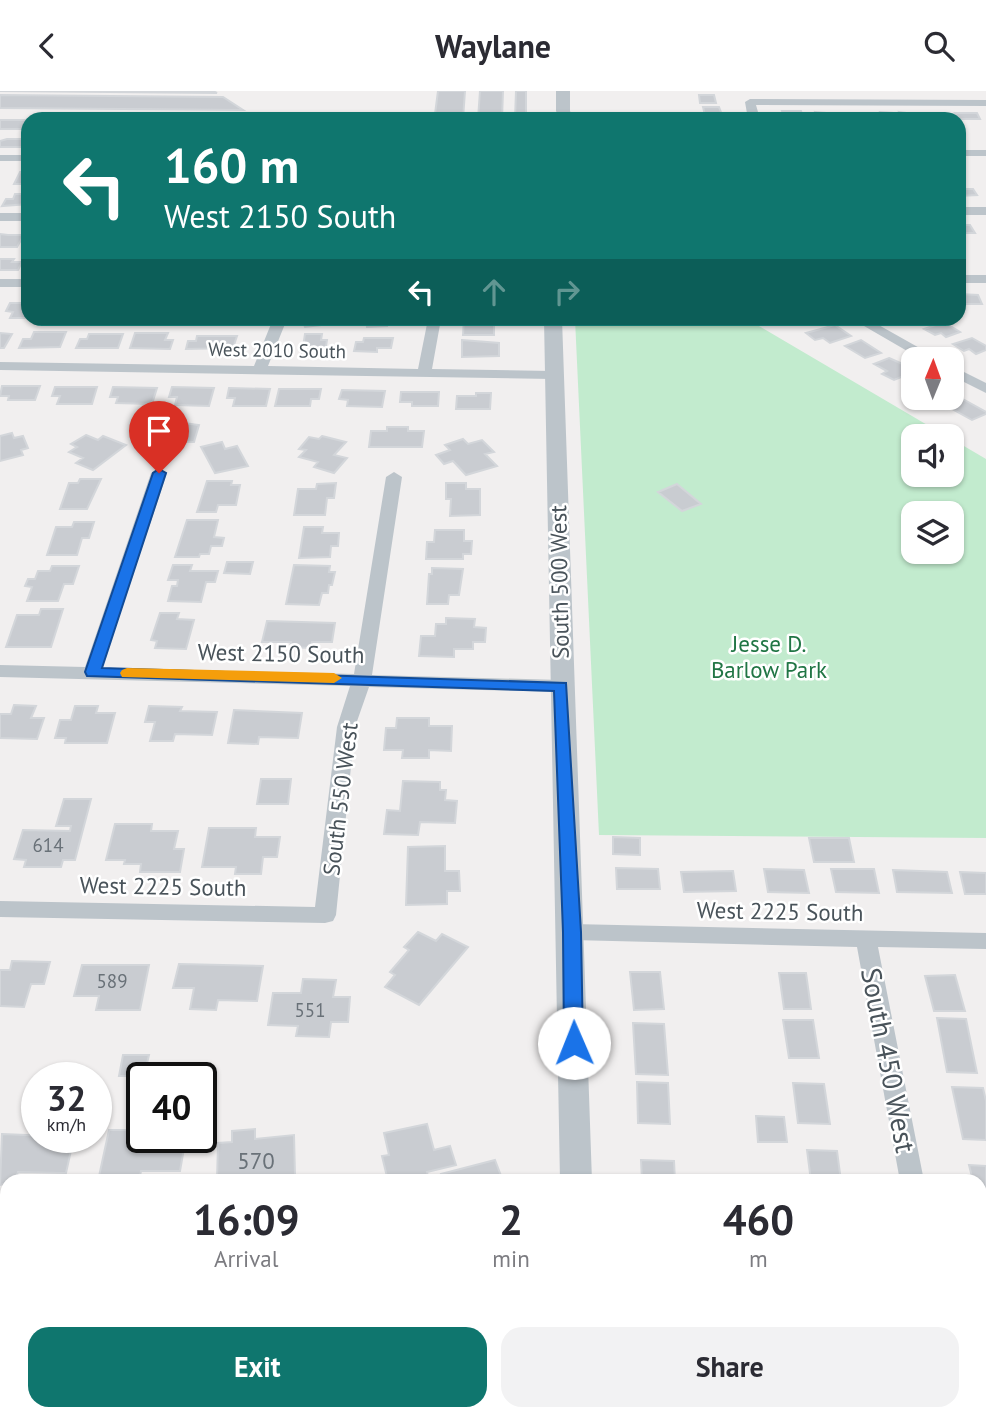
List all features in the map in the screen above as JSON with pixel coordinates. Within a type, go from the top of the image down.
[{"type":"street","points":[[563,91],[564,112]]},
{"type":"street","points":[[752,112],[750,102],[986,103]]},
{"type":"street","points":[[966,153],[986,153]]},
{"type":"street","points":[[0,158],[21,158]]},
{"type":"street","points":[[966,211],[986,211]]},
{"type":"street","points":[[0,217],[21,217]]},
{"type":"street","points":[[966,279],[986,279]]},
{"type":"street","points":[[0,283],[21,283]]},
{"type":"street","points":[[260,369],[277,326]]},
{"type":"street","points":[[424,372],[434,326]]},
{"type":"street","name":"South 500 West","points":[[553,326],[561,686],[572,932],[576,1174]]},
{"type":"street","points":[[872,326],[910,347]]},
{"type":"street","name":"West 2010 South","points":[[0,366],[552,375]]},
{"type":"street","points":[[964,377],[985,388]]},
{"type":"street","points":[[93,672],[159,473]]},
{"type":"street","name":"South 550 West","points":[[325,915],[346,727],[364,679],[394,477]]},
{"type":"street","name":"West 2150 South","points":[[0,671],[561,686]]},
{"type":"street","name":"West 2225 South","points":[[0,909],[325,915]]},
{"type":"street","name":"West 2225 South","points":[[572,932],[986,941]]},
{"type":"street","name":"South 450 West","points":[[866,939],[911,1174]]},
{"type":"green space","name":"Jesse D. Barlow Park","points":[[575,326],[759,326],[926,424],[901,424],[901,487],[964,487],[964,446],[986,459],[986,838],[599,835]]},
{"type":"building","points":[[0,91],[213,91],[217,93]]},
{"type":"building","points":[[438,91],[465,91],[464,112],[435,112]]},
{"type":"building","points":[[480,91],[503,91],[502,112],[478,112]]},
{"type":"building","points":[[516,91],[526,91],[526,112],[515,112]]},
{"type":"building","points":[[0,95],[223,97],[243,110],[0,108]]},
{"type":"building","points":[[699,95],[714,95],[716,103],[700,103]]},
{"type":"building","points":[[703,107],[719,107],[721,112],[704,112]]},
{"type":"building","points":[[966,113],[977,113],[980,119],[966,119]]},
{"type":"building","points":[[0,120],[21,120],[21,129],[0,129]]},
{"type":"building","points":[[21,139],[21,147],[0,147],[0,141]]},
{"type":"building","points":[[20,172],[21,172],[21,184],[14,184]]},
{"type":"building","points":[[966,189],[973,189],[977,195],[966,196]]},
{"type":"building","points":[[15,194],[21,194],[21,205],[2,206],[6,199],[13,199]]},
{"type":"building","points":[[966,225],[970,225],[975,233],[966,233]]},
{"type":"building","points":[[0,234],[21,235],[17,247],[0,247]]},
{"type":"building","points":[[0,259],[21,262],[18,270],[0,270]]},
{"type":"building","points":[[966,294],[978,295],[982,304],[966,304]]},
{"type":"building","points":[[10,303],[21,303],[21,318],[10,318],[13,312],[6,311]]},
{"type":"building","points":[[464,326],[494,326],[494,335],[463,335]]},
{"type":"building","points":[[836,326],[851,336],[830,343],[823,338],[815,340],[806,333]]},
{"type":"building","points":[[950,326],[960,332],[946,337],[924,329]]},
{"type":"building","points":[[34,332],[66,332],[60,347],[19,348],[23,339],[31,339]]},
{"type":"building","points":[[0,333],[12,334],[4,348],[0,348]]},
{"type":"building","points":[[135,333],[168,333],[165,340],[173,340],[170,349],[130,348]]},
{"type":"building","points":[[89,334],[123,334],[118,348],[76,348],[80,339],[87,339]]},
{"type":"building","points":[[305,334],[322,334],[321,340],[327,340],[325,353],[302,353]]},
{"type":"building","points":[[197,336],[237,336],[233,348],[186,349],[188,341],[196,341]]},
{"type":"building","points":[[364,338],[393,338],[391,348],[377,348],[377,352],[354,351],[356,342],[363,342]]},
{"type":"building","points":[[972,338],[986,346],[986,350],[976,354],[953,344]]},
{"type":"building","points":[[462,340],[499,343],[499,356],[462,357]]},
{"type":"building","points":[[861,340],[881,353],[865,358],[845,346]]},
{"type":"building","points":[[889,358],[901,363],[901,377],[894,380],[882,374],[887,371],[874,364]]},
{"type":"building","points":[[2,386],[40,386],[35,400],[8,400],[9,396],[0,396]]},
{"type":"building","points":[[55,387],[97,387],[92,404],[57,404],[60,396],[52,396]]},
{"type":"building","points":[[113,387],[157,388],[152,404],[116,403],[118,397],[110,397]]},
{"type":"building","points":[[172,387],[214,388],[209,406],[175,405],[177,397],[169,397]]},
{"type":"building","points":[[229,388],[270,389],[266,406],[233,406],[235,398],[227,398]]},
{"type":"building","points":[[279,389],[321,389],[319,399],[311,399],[310,406],[275,406]]},
{"type":"building","points":[[342,390],[385,391],[382,407],[347,406],[348,400],[339,399]]},
{"type":"building","points":[[401,392],[439,392],[438,406],[412,406],[412,402],[400,402]]},
{"type":"building","points":[[476,393],[491,393],[490,409],[456,409],[457,396],[476,396]]},
{"type":"building","points":[[964,400],[986,412],[972,420],[954,410],[964,410]]},
{"type":"building","points":[[162,420],[199,425],[194,442],[164,441],[163,445],[147,445],[150,438],[140,437],[144,424],[161,425]]},
{"type":"building","points":[[387,427],[408,427],[408,431],[424,431],[422,447],[369,447],[371,431],[387,431]]},
{"type":"building","points":[[12,433],[14,438],[23,436],[28,448],[21,450],[23,455],[0,461],[0,436]]},
{"type":"building","points":[[86,435],[98,440],[103,436],[126,445],[93,470],[76,463],[83,458],[69,452],[77,447],[71,444]]},
{"type":"building","points":[[322,436],[346,442],[334,455],[347,458],[334,473],[314,467],[318,462],[299,457],[306,450],[299,449],[309,437],[319,439]]},
{"type":"building","points":[[463,439],[468,444],[482,440],[494,452],[485,454],[497,466],[466,475],[453,461],[444,464],[436,455],[450,450],[445,445]]},
{"type":"building","points":[[222,442],[225,449],[237,446],[248,466],[215,473],[201,447]]},
{"type":"building","points":[[80,479],[101,479],[87,509],[60,509],[69,483],[78,483]]},
{"type":"building","points":[[207,481],[232,481],[231,485],[240,485],[236,505],[218,505],[216,512],[197,512]]},
{"type":"building","points":[[336,483],[334,498],[327,498],[325,515],[294,515],[298,489],[316,489],[317,484]]},
{"type":"building","points":[[446,483],[466,483],[466,489],[480,489],[480,515],[450,516],[451,499],[446,499]]},
{"type":"building","points":[[677,484],[701,504],[682,511],[658,492]]},
{"type":"building","points":[[187,520],[218,520],[214,537],[224,538],[222,546],[211,546],[209,554],[200,554],[199,557],[175,557]]},
{"type":"building","points":[[74,522],[94,522],[89,538],[82,538],[77,555],[47,555],[56,527],[72,527]]},
{"type":"building","points":[[304,527],[323,527],[322,533],[339,533],[338,546],[331,546],[330,557],[299,558]]},
{"type":"building","points":[[435,530],[464,530],[464,541],[472,541],[471,554],[463,554],[463,559],[426,559],[427,542],[434,542]]},
{"type":"building","points":[[227,562],[253,562],[250,574],[224,573]]},
{"type":"building","points":[[173,565],[192,565],[190,571],[218,571],[215,582],[206,582],[201,602],[168,601],[172,586],[177,586],[178,580],[168,580]]},
{"type":"building","points":[[294,565],[330,566],[329,572],[335,572],[332,585],[329,585],[328,593],[322,593],[319,605],[286,604]]},
{"type":"building","points":[[52,566],[79,566],[73,584],[64,584],[58,601],[27,601],[32,587],[25,586],[28,579],[35,579],[38,571],[50,571]]},
{"type":"building","points":[[432,568],[463,569],[459,595],[449,595],[448,604],[427,604],[429,574],[432,574]]},
{"type":"building","points":[[41,609],[63,609],[51,647],[6,647],[17,615],[39,615]]},
{"type":"building","points":[[160,613],[179,613],[177,619],[194,620],[186,649],[155,648],[157,641],[151,640]]},
{"type":"building","points":[[446,618],[475,619],[474,627],[486,628],[485,642],[473,642],[473,649],[454,649],[454,657],[419,656],[421,636],[435,636],[436,624],[446,624]]},
{"type":"building","points":[[267,621],[335,623],[332,642],[312,642],[311,648],[290,647],[291,642],[262,642]]},
{"type":"building","points":[[14,705],[36,706],[31,718],[44,718],[37,739],[0,738],[0,714],[11,714]]},
{"type":"building","points":[[75,706],[98,706],[96,713],[115,713],[107,743],[65,743],[66,738],[55,738],[60,720],[71,720]]},
{"type":"building","points":[[149,706],[182,707],[180,711],[217,712],[212,735],[175,734],[173,741],[150,741],[155,722],[145,722]]},
{"type":"building","points":[[234,710],[302,713],[298,738],[259,737],[258,744],[228,743]]},
{"type":"building","points":[[397,718],[429,718],[429,726],[452,726],[451,751],[429,750],[429,758],[402,758],[403,750],[384,750],[386,728],[396,728]]},
{"type":"building","points":[[261,779],[291,779],[288,804],[257,804]]},
{"type":"building","points":[[403,781],[440,782],[440,790],[446,790],[445,800],[457,801],[455,823],[420,822],[418,835],[384,834],[387,810],[400,811]]},
{"type":"building","points":[[64,799],[91,799],[75,860],[63,860],[61,867],[24,867],[26,860],[14,859],[23,830],[70,831],[71,826],[56,826]]},
{"type":"building","points":[[115,824],[152,824],[151,831],[178,831],[174,849],[184,849],[180,872],[140,872],[141,864],[124,864],[125,860],[106,860]]},
{"type":"building","points":[[209,828],[256,828],[255,837],[280,837],[277,857],[263,857],[261,874],[235,874],[236,867],[202,867]]},
{"type":"building","points":[[613,837],[640,838],[640,855],[613,854]]},
{"type":"building","points":[[809,838],[849,838],[854,862],[814,862]]},
{"type":"building","points":[[445,846],[445,871],[459,871],[460,891],[447,891],[447,904],[406,905],[408,847]]},
{"type":"building","points":[[616,868],[658,869],[660,889],[617,889]]},
{"type":"building","points":[[764,869],[804,870],[809,893],[768,892]]},
{"type":"building","points":[[831,869],[874,869],[879,893],[836,892]]},
{"type":"building","points":[[893,870],[947,872],[952,893],[897,892]]},
{"type":"building","points":[[733,871],[736,891],[684,892],[681,872]]},
{"type":"building","points":[[960,872],[986,873],[986,894],[965,894]]},
{"type":"building","points":[[418,932],[436,941],[442,934],[468,947],[419,1005],[385,987],[395,975],[390,972],[409,950],[404,947]]},
{"type":"building","points":[[12,961],[50,962],[44,984],[31,984],[24,1007],[0,1006],[0,970],[10,970]]},
{"type":"building","points":[[179,964],[263,966],[257,1001],[218,1000],[216,1010],[190,1009],[194,988],[173,988]]},
{"type":"building","points":[[82,965],[149,965],[140,1010],[96,1010],[99,996],[74,996]]},
{"type":"building","points":[[630,972],[660,972],[664,1009],[634,1010]]},
{"type":"building","points":[[779,973],[806,973],[811,1009],[784,1009]]},
{"type":"building","points":[[955,975],[965,1011],[934,1011],[925,976]]},
{"type":"building","points":[[303,979],[336,980],[333,997],[350,997],[348,1022],[331,1022],[329,1037],[296,1036],[298,1026],[268,1025],[273,993],[301,993]]},
{"type":"building","points":[[937,1018],[966,1019],[977,1073],[947,1072]]},
{"type":"building","points":[[783,1020],[813,1020],[819,1058],[789,1058]]},
{"type":"building","points":[[633,1023],[664,1024],[668,1075],[636,1074]]},
{"type":"building","points":[[123,1055],[149,1055],[147,1062],[126,1062],[126,1076],[119,1076]]},
{"type":"building","points":[[637,1082],[668,1083],[670,1124],[638,1123]]},
{"type":"building","points":[[793,1083],[824,1084],[830,1124],[798,1123]]},
{"type":"building","points":[[952,1087],[983,1088],[986,1101],[986,1140],[963,1139]]},
{"type":"building","points":[[756,1116],[784,1117],[787,1142],[758,1142]]},
{"type":"building","points":[[427,1124],[434,1150],[450,1146],[456,1165],[427,1174],[386,1174],[382,1156],[389,1155],[384,1133]]},
{"type":"building","points":[[255,1129],[255,1139],[294,1135],[295,1174],[217,1174],[218,1143],[232,1142],[232,1131]]},
{"type":"building","points":[[112,1130],[126,1130],[126,1153],[183,1153],[180,1171],[141,1171],[140,1174],[100,1174],[104,1153],[112,1153]]},
{"type":"building","points":[[2,1134],[21,1135],[21,1153],[70,1153],[66,1173],[0,1174]]},
{"type":"building","points":[[807,1150],[837,1151],[840,1174],[810,1174]]},
{"type":"building","points":[[495,1160],[500,1174],[441,1174]]},
{"type":"building","points":[[641,1160],[674,1161],[675,1174],[642,1174]]},
{"type":"building","points":[[969,1165],[986,1166],[986,1174],[971,1174]]},
{"type":"slow traffic","points":[[127,673],[334,678]]},
{"type":"route","points":[[159,473],[93,672],[561,686],[574,1043]]}]
